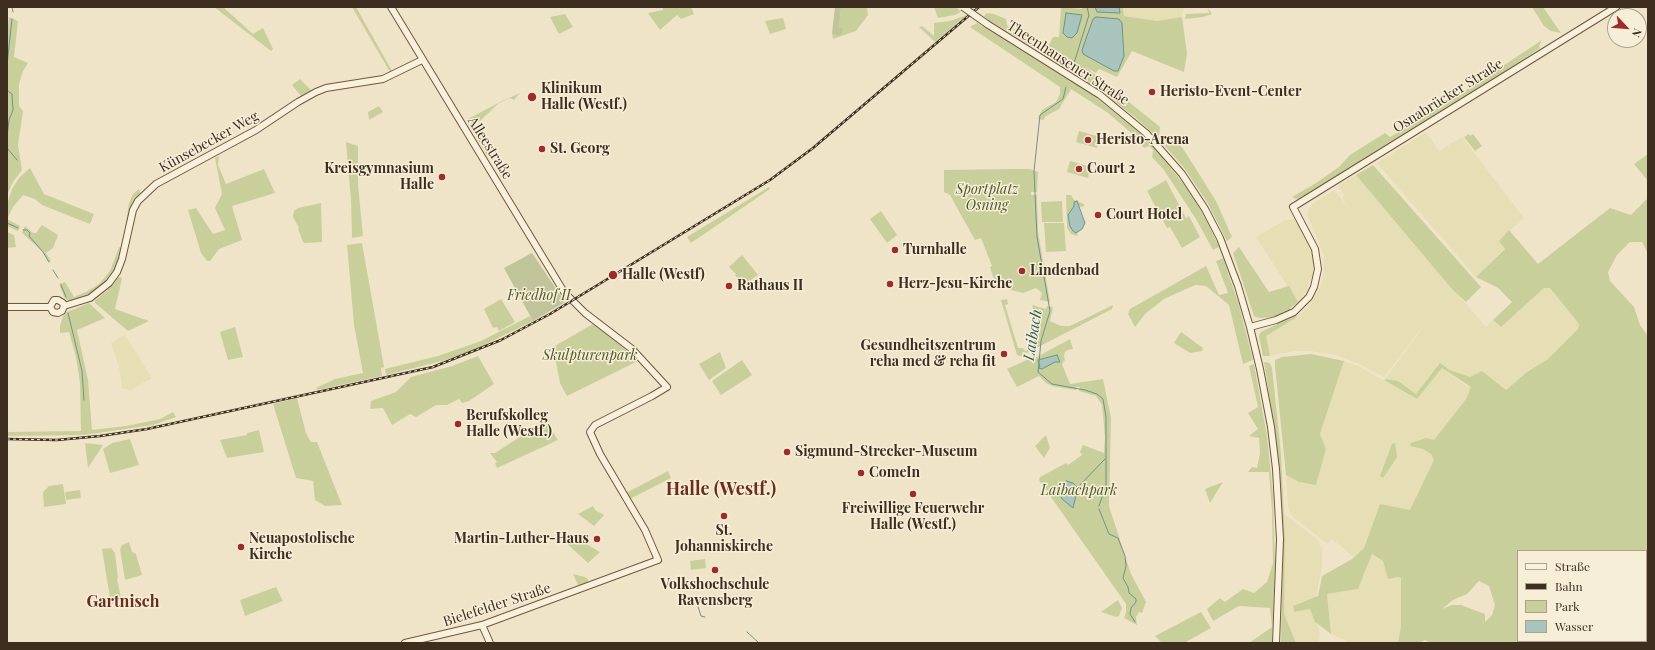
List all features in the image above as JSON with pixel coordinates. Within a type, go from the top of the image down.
[{"type":"street","name":"Alleestraße","points":[[391,7],[557,282],[572,301],[632,349],[666,386],[652,396],[590,429],[591,437],[645,530],[658,560]]},
{"type":"street","name":"Theenhausener Straße","points":[[963,7],[1100,96],[1146,133],[1182,174],[1205,209],[1220,238],[1229,260],[1257,353],[1271,428],[1280,540],[1276,643]]},
{"type":"street","name":"Osnabrücker Straße","points":[[1250,327],[1276,320],[1294,312],[1306,301],[1314,287],[1318,269],[1315,248],[1293,207],[1616,7]]},
{"type":"street","name":"Künsebecker Weg","points":[[64,306],[90,298],[109,284],[117,272],[122,259],[133,210],[138,201],[156,184],[256,130],[316,92],[326,88],[383,79],[422,60]]},
{"type":"street","points":[[54,300],[61,301],[64,306],[62,311],[58,314],[53,312],[50,307],[54,300]]},
{"type":"street","points":[[7,307],[50,307]]},
{"type":"street","name":"Bielefelder Straße","points":[[405,643],[482,625],[658,560]]},
{"type":"street","points":[[482,625],[490,643]]},
{"type":"shaded area","points":[[1123,7],[1184,7],[1182,17],[1157,21],[1124,16]]},
{"type":"shaded area","points":[[1426,132],[1439,151],[1462,137],[1524,218],[1499,240],[1505,248],[1476,277],[1377,163]]},
{"type":"shaded area","points":[[1356,175],[1486,327],[1493,320],[1501,327],[1544,288],[1550,288],[1579,324],[1578,329],[1548,359],[1527,372],[1506,390],[1482,371],[1470,377],[1450,370],[1440,363],[1416,394],[1398,381],[1385,379],[1432,315],[1384,377],[1359,364],[1336,355],[1310,351],[1295,351],[1270,356],[1265,336],[1297,317],[1309,306],[1322,283],[1324,256],[1308,216],[1308,210],[1313,204],[1334,190],[1350,210],[1342,198],[1345,196],[1338,186]]},
{"type":"shaded area","points":[[1294,219],[1304,232],[1313,253],[1313,273],[1307,290],[1298,302],[1256,237],[1285,220]]},
{"type":"shaded area","points":[[125,335],[152,378],[131,390],[122,388],[119,366],[111,343]]},
{"type":"shaded area","points":[[1344,361],[1358,366],[1417,399],[1442,368],[1465,385],[1471,387],[1466,399],[1434,440],[1410,446],[1423,449],[1431,454],[1434,460],[1410,511],[1380,504],[1364,548],[1354,557],[1332,539],[1327,544],[1291,515],[1288,506],[1286,475],[1299,482],[1316,485],[1326,449],[1320,435]]},
{"type":"shaded area","points":[[1284,514],[1317,539],[1322,549],[1322,567],[1316,598],[1293,607],[1294,612],[1310,609],[1320,631],[1319,643],[1296,643],[1284,614]]},
{"type":"shaded area","points":[[1372,554],[1383,561],[1388,578],[1401,578],[1401,626],[1398,643],[1351,643],[1331,634],[1327,594],[1358,589]]},
{"type":"green space","points":[[214,7],[223,7],[253,34],[263,28],[273,49],[271,51]]},
{"type":"green space","points":[[352,7],[356,7],[392,71],[390,72]]},
{"type":"green space","points":[[663,7],[691,7],[694,14],[681,19],[677,15],[660,30],[648,13],[663,10]]},
{"type":"green space","points":[[835,7],[841,7],[839,28],[842,28],[842,34],[836,36],[832,33]]},
{"type":"green space","points":[[841,7],[867,7],[868,15],[856,31],[833,39],[832,33],[836,36],[839,28]]},
{"type":"green space","points":[[934,7],[956,7],[961,12],[955,15],[938,18]]},
{"type":"green space","points":[[1061,7],[1082,9],[1082,7],[1095,7],[1095,9],[1120,13],[1119,7],[1123,7],[1124,16],[1157,21],[1182,17],[1187,53],[1184,72],[1132,51],[1117,77],[1099,69],[1096,73],[1085,67],[1100,78],[1108,87],[1118,93],[1160,127],[1159,134],[1162,138],[1171,135],[1184,150],[1216,201],[1232,237],[1227,241],[1207,202],[1185,169],[1157,137],[1135,117],[1079,75],[984,17],[986,13],[994,14],[1006,19],[1009,27],[1030,34],[1049,45],[1053,37],[1059,37]]},
{"type":"green space","points":[[1532,7],[1543,7],[1561,33],[1551,31],[1544,26]]},
{"type":"green space","points":[[1208,8],[1212,14],[1203,17],[1185,19],[1186,14],[1209,13]]},
{"type":"green space","points":[[565,14],[573,27],[559,34],[550,17]]},
{"type":"green space","points":[[967,15],[935,42],[919,27],[922,26],[934,36],[934,23],[950,21]]},
{"type":"green space","points":[[9,17],[18,21],[14,57],[28,63],[23,71],[19,84],[19,106],[23,111],[18,145],[22,170],[13,182],[7,195],[7,35]]},
{"type":"green space","points":[[783,18],[786,29],[770,34],[765,21]]},
{"type":"green space","points":[[977,23],[1094,96],[1133,127],[1155,148],[1188,190],[1206,219],[1219,247],[1213,250],[1196,219],[1164,170],[1152,157],[1153,150],[1149,146],[1144,148],[1129,131],[1108,113],[1071,89],[1059,109],[1046,116],[1043,120],[1038,119],[1042,110],[1056,102],[1060,94],[1060,87],[970,27]]},
{"type":"green space","points":[[1542,40],[1539,46],[1540,48],[1469,96],[1302,198],[1296,199],[1292,197],[1316,183],[1339,167],[1350,155],[1385,133],[1390,137],[1459,95]]},
{"type":"green space","points":[[300,79],[311,90],[301,96],[292,85]]},
{"type":"green space","points":[[520,93],[514,100],[510,98],[499,103],[481,120],[470,127],[466,120],[502,101]]},
{"type":"green space","points":[[379,106],[383,112],[369,120],[368,112]]},
{"type":"green space","points":[[476,129],[492,156],[488,157],[476,136],[477,135],[473,131]]},
{"type":"green space","points":[[1079,131],[1100,137],[1097,148],[1076,142]]},
{"type":"green space","points":[[1469,134],[1470,136],[1473,134],[1482,146],[1475,151],[1464,137]]},
{"type":"green space","points":[[346,142],[358,146],[358,185],[363,236],[352,238],[351,200]]},
{"type":"green space","points":[[1648,154],[1648,181],[1634,164]]},
{"type":"green space","points":[[219,156],[218,165],[226,184],[264,169],[275,193],[232,206],[242,240],[219,249],[210,261],[207,261],[201,253],[188,210],[196,208],[213,234],[225,230],[215,208],[222,194],[215,158]]},
{"type":"green space","name":"Court 2","points":[[1070,161],[1091,167],[1088,178],[1067,172]]},
{"type":"green space","points":[[1373,165],[1481,287],[1466,302],[1452,289],[1356,175]]},
{"type":"green space","points":[[30,168],[44,194],[94,214],[90,224],[42,205],[35,199],[23,195],[13,207],[7,219],[7,204],[12,189],[19,178]]},
{"type":"green space","name":"Sportplatz Osning","points":[[1030,169],[1038,172],[1037,192],[1031,192],[1031,195],[1037,195],[1038,232],[1050,302],[1040,300],[1042,293],[1036,288],[1023,293],[996,286],[990,267],[992,266],[981,238],[975,240],[950,195],[944,192],[944,170]]},
{"type":"green space","points":[[1166,180],[1186,218],[1189,216],[1200,237],[1182,248],[1170,227],[1167,228],[1147,191]]},
{"type":"green space","points":[[769,187],[770,189],[691,243],[687,237]]},
{"type":"green space","points":[[139,189],[141,194],[126,222],[129,203],[133,194]]},
{"type":"green space","points":[[1066,195],[1071,195],[1074,200],[1084,204],[1084,206],[1080,207],[1074,202],[1074,206],[1068,215],[1070,226],[1073,231],[1078,234],[1077,236],[1071,234],[1067,228]]},
{"type":"green space","points":[[1648,198],[1648,254],[1642,242],[1630,242],[1617,255],[1608,272],[1610,281],[1634,307],[1640,325],[1648,336],[1648,643],[1431,643],[1425,640],[1419,643],[1398,643],[1401,626],[1401,578],[1398,577],[1388,579],[1383,561],[1372,554],[1358,589],[1327,594],[1331,634],[1315,622],[1310,609],[1294,612],[1293,606],[1318,596],[1322,576],[1352,559],[1364,548],[1380,504],[1410,510],[1434,460],[1431,454],[1423,449],[1410,446],[1411,443],[1426,438],[1434,440],[1466,399],[1471,387],[1442,368],[1417,399],[1384,380],[1398,381],[1416,394],[1440,363],[1450,370],[1470,377],[1482,371],[1506,390],[1527,372],[1548,359],[1578,329],[1579,324],[1550,288],[1544,288],[1501,327],[1493,320],[1512,302],[1498,288],[1476,277],[1505,249],[1499,241],[1509,230],[1538,264],[1610,208],[1631,215]],"holes":[[[1479,581],[1489,586],[1495,605],[1492,615],[1485,622],[1485,614],[1461,605],[1452,605],[1442,609],[1453,600],[1467,594]]]},
{"type":"green space","points":[[1062,201],[1063,222],[1042,222],[1041,202]]},
{"type":"green space","points":[[321,203],[322,242],[305,243],[303,242],[298,229],[299,228],[293,217],[294,211],[298,208]]},
{"type":"green space","points":[[881,211],[897,235],[887,243],[870,219]]},
{"type":"green space","points":[[7,219],[20,226],[18,231],[7,226]]},
{"type":"green space","points":[[1044,223],[1064,223],[1066,251],[1046,252]]},
{"type":"green space","points":[[42,225],[58,235],[53,248],[46,253],[51,261],[48,262],[43,252],[22,233],[25,226],[33,233],[36,233]]},
{"type":"green space","points":[[7,232],[14,235],[16,247],[7,248]]},
{"type":"green space","points":[[362,243],[384,367],[381,368],[382,376],[317,390],[316,388],[335,379],[363,373],[354,325],[347,245]]},
{"type":"green space","points":[[119,247],[122,248],[116,268],[103,286],[84,298],[70,301],[65,299],[59,284],[65,282],[74,297],[99,284],[110,271]]},
{"type":"green space","points":[[1239,247],[1269,292],[1289,286],[1298,302],[1290,308],[1291,310],[1275,317],[1259,318],[1254,316],[1233,253]]},
{"type":"green space","name":"Friedhof II","points":[[532,253],[565,302],[533,321],[504,268]]},
{"type":"green space","points":[[742,255],[758,275],[742,286],[735,275],[736,274],[729,267]]},
{"type":"green space","points":[[1223,258],[1239,305],[1253,360],[1243,364],[1229,305],[1206,286],[1195,285],[1164,299],[1145,314],[1135,327],[1128,314],[1130,309],[1206,266],[1219,295],[1228,293],[1216,261]]},
{"type":"green space","points":[[118,277],[122,278],[115,309],[149,321],[128,331],[95,303],[95,300],[107,291]]},
{"type":"green space","points":[[501,299],[515,322],[499,331],[497,327],[493,328],[484,309]]},
{"type":"green space","points":[[1007,299],[1008,304],[1005,305],[1018,348],[1023,348],[1025,351],[1037,345],[1036,342],[1039,339],[1038,335],[1040,331],[1032,305],[1046,309],[1047,306],[1053,307],[1050,321],[1061,326],[1070,326],[1113,305],[1112,309],[1021,356],[1017,355],[1001,300]]},
{"type":"green space","points":[[89,303],[105,318],[77,330],[88,380],[92,430],[126,426],[160,419],[173,412],[176,417],[153,425],[84,435],[7,436],[7,432],[81,431],[80,383],[76,357],[69,332],[60,333],[60,326],[63,316],[67,312]]},
{"type":"green space","points":[[1296,315],[1297,317],[1266,336],[1270,356],[1263,356],[1259,336],[1261,332]]},
{"type":"green space","points":[[530,316],[533,321],[472,351],[442,361],[386,375],[385,369],[438,356],[481,341]]},
{"type":"green space","name":"Skulpturenpark","points":[[593,324],[615,340],[638,361],[567,396],[560,383],[553,347]]},
{"type":"green space","points":[[235,327],[243,357],[228,360],[220,332]]},
{"type":"green space","points":[[1181,332],[1203,348],[1202,351],[1190,353],[1174,343]]},
{"type":"green space","name":"Laibachpark","points":[[1070,339],[1073,349],[1065,352],[1065,360],[1062,364],[1070,384],[1103,379],[1111,418],[1109,506],[1131,574],[1146,602],[1142,613],[1139,612],[1136,617],[1137,625],[1124,618],[1126,604],[1039,480],[1040,477],[1066,463],[1068,465],[1082,455],[1080,452],[1083,445],[1104,453],[1105,437],[1102,405],[1096,396],[1079,391],[1080,387],[1076,387],[1076,390],[1052,386],[1046,383],[1039,376],[1017,387],[1007,369],[1029,359],[1031,360]]},
{"type":"green space","points":[[720,352],[726,368],[709,380],[699,364]]},
{"type":"green space","points":[[1311,354],[1344,361],[1320,434],[1326,449],[1316,485],[1299,482],[1286,475],[1275,366],[1275,360],[1282,357]]},
{"type":"green space","points":[[478,356],[494,384],[469,401],[462,403],[459,399],[447,405],[436,405],[416,417],[410,414],[392,425],[383,408],[370,409],[371,401],[396,392],[411,377],[452,366]]},
{"type":"green space","points":[[742,360],[752,375],[721,395],[712,381]]},
{"type":"green space","points":[[1264,362],[1270,363],[1272,368],[1281,453],[1285,540],[1284,614],[1296,643],[1281,643],[1283,540],[1281,497],[1275,432]]},
{"type":"green space","points":[[1254,364],[1267,436],[1273,494],[1275,563],[1272,643],[1249,643],[1272,627],[1270,608],[1239,606],[1213,621],[1207,609],[1220,598],[1225,602],[1243,589],[1254,593],[1267,582],[1273,563],[1272,511],[1269,472],[1248,472],[1252,467],[1257,468],[1260,453],[1259,438],[1249,436],[1258,429],[1248,413],[1258,407],[1249,366]]},
{"type":"green space","points":[[297,398],[306,433],[311,442],[317,442],[342,505],[325,506],[315,500],[313,481],[296,478],[273,404]]},
{"type":"green space","points":[[544,420],[550,421],[547,423],[558,440],[497,468],[495,463],[497,462],[490,453],[495,453]]},
{"type":"green space","points":[[259,430],[264,452],[227,458],[220,440],[247,435],[247,433]]},
{"type":"green space","points":[[1046,435],[1050,448],[1044,458],[1035,446]]},
{"type":"green space","points":[[130,439],[139,465],[110,473],[103,449],[112,443]]},
{"type":"green space","points":[[85,443],[103,445],[88,468]]},
{"type":"green space","points":[[1395,443],[1397,457],[1383,478],[1380,476],[1392,444]]},
{"type":"green space","points":[[668,471],[671,478],[630,499],[626,493]]},
{"type":"green space","points":[[1223,482],[1218,490],[1210,503],[1205,489]]},
{"type":"green space","points":[[63,484],[66,504],[44,507],[43,492],[49,486]]},
{"type":"green space","points":[[80,490],[81,498],[66,500],[65,492]]},
{"type":"green space","points":[[593,506],[595,510],[604,515],[594,526],[578,514]]},
{"type":"green space","points":[[572,534],[600,552],[588,563],[565,542]]},
{"type":"green space","points":[[129,542],[132,552],[136,554],[142,575],[125,580],[120,549],[122,545]]},
{"type":"green space","points":[[111,548],[115,553],[117,579],[121,598],[118,602],[111,604],[102,549]]},
{"type":"green space","points":[[705,559],[706,568],[691,570],[690,561]]},
{"type":"green space","points":[[573,574],[585,577],[588,579],[588,582],[579,587]]},
{"type":"green space","points":[[276,587],[283,601],[245,616],[240,600]]},
{"type":"green space","points":[[1118,600],[1122,608],[1119,616],[1116,617],[1101,612]]},
{"type":"green space","points":[[1201,612],[1211,628],[1184,643],[1162,643],[1155,636]]},
{"type":"water","points":[[1095,7],[1119,7],[1120,13],[1097,12]]},
{"type":"water","points":[[1066,13],[1082,15],[1077,33],[1072,38],[1067,37],[1063,33]]},
{"type":"water","points":[[1096,17],[1119,19],[1122,23],[1124,56],[1118,71],[1114,71],[1083,54],[1082,50],[1093,19]]},
{"type":"water","points":[[1077,201],[1085,223],[1082,229],[1076,233],[1070,226],[1068,215],[1074,206],[1074,202]]},
{"type":"water","points":[[1057,355],[1060,362],[1055,362],[1042,369],[1038,368],[1040,367],[1038,360]]},
{"type":"water","points":[[1066,481],[1073,483],[1078,488],[1073,508],[1062,499],[1060,494]]},
{"type":"waterway","points":[[12,7],[13,12]]},
{"type":"waterway","name":"Laibach","points":[[1074,63],[1089,15],[1087,7]]},
{"type":"waterway","points":[[7,65],[12,19]]},
{"type":"waterway","points":[[1591,26],[1597,23]]},
{"type":"waterway","points":[[1583,31],[1589,27]]},
{"type":"waterway","points":[[1567,41],[1578,34]]},
{"type":"waterway","points":[[1533,62],[1544,55]]},
{"type":"waterway","points":[[1495,86],[1518,71]]},
{"type":"waterway","name":"Laibach","points":[[1066,87],[1063,99],[1040,115],[1034,171],[1037,237],[1050,311],[1041,341],[1038,372],[1052,384],[1085,390],[1097,394],[1103,399],[1106,417],[1106,486],[1099,506]]},
{"type":"waterway","points":[[7,137],[9,120],[13,110],[12,94],[8,91]]},
{"type":"waterway","points":[[7,148],[17,160]]},
{"type":"waterway","points":[[7,223],[18,228]]},
{"type":"waterway","points":[[23,230],[27,230],[30,233],[29,236],[43,252],[49,262]]},
{"type":"waterway","points":[[53,270],[58,278]]},
{"type":"waterway","points":[[61,285],[66,297]]},
{"type":"waterway","points":[[68,313],[82,371],[84,400]]},
{"type":"waterway","name":"Laibach","points":[[1078,487],[1105,459]]},
{"type":"waterway","name":"Laibach","points":[[1099,509],[1109,534],[1118,538],[1125,556],[1126,566],[1123,578],[1128,587],[1129,593],[1136,599],[1136,602],[1131,608],[1130,614],[1135,622]]},
{"type":"waterway","points":[[695,597],[701,616],[705,617]]},
{"type":"waterway","points":[[747,632],[759,643]]},
{"type":"railway","points":[[7,439],[57,440],[100,436],[147,429],[433,367],[501,340],[550,314],[770,180],[813,148],[979,7]]},
{"type":"place","name":"Heristo-Event-Center","points":[[1152,92]]},
{"type":"place","name":"Klinikum Halle (Westf.)","points":[[532,97]]},
{"type":"place","name":"Heristo-Arena","points":[[1088,140]]},
{"type":"place","name":"St. Georg","points":[[542,149]]},
{"type":"place","name":"Court 2","points":[[1079,169]]},
{"type":"place","name":"Kreisgymnasium Halle","points":[[442,177]]},
{"type":"place","name":"Court Hotel","points":[[1098,215]]},
{"type":"place","name":"Turnhalle","points":[[895,250]]},
{"type":"place","name":"Lindenbad","points":[[1022,271]]},
{"type":"place","name":"Halle (Westf)","points":[[613,275]]},
{"type":"place","name":"Herz-Jesu-Kirche","points":[[890,284]]},
{"type":"place","name":"Rathaus II","points":[[729,286]]},
{"type":"place","name":"Gesundheitszentrum reha med & reha fit","points":[[1004,354]]},
{"type":"place","name":"Berufskolleg Halle (Westf.)","points":[[458,424]]},
{"type":"place","name":"Sigmund-Strecker-Museum","points":[[787,452]]},
{"type":"place","name":"ComeIn","points":[[861,473]]},
{"type":"place","name":"Freiwillige Feuerwehr Halle (Westf.)","points":[[913,494]]},
{"type":"place","name":"St. Johanniskirche","points":[[724,516]]},
{"type":"place","name":"Martin-Luther-Haus","points":[[597,539]]},
{"type":"place","name":"Neuapostolische Kirche","points":[[241,547]]},
{"type":"place","name":"Volkshochschule Ravensberg","points":[[715,570]]},
{"type":"district","name":"Halle (Westf.)","points":[[721,489]]},
{"type":"district","name":"Gartnisch","points":[[123,602]]}]
